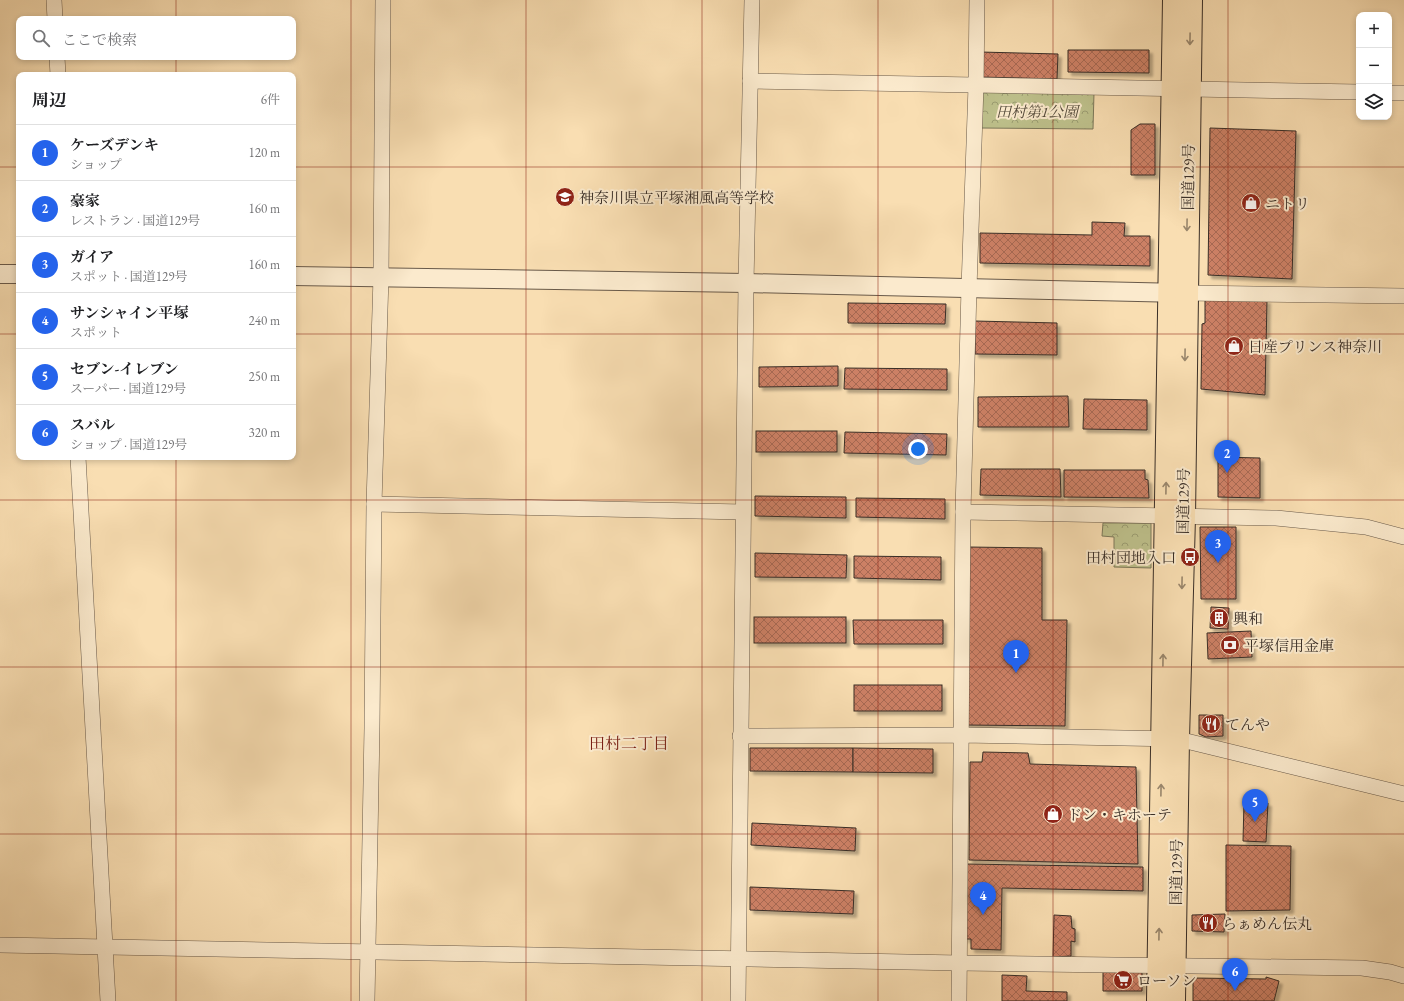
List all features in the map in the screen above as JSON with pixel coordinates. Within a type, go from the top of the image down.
[{"type":"highway","name":"国道129号","points":[[1158,1001],[1166,966],[1175,517],[1181,90],[1174,0]]},
{"type":"highway","name":"国道129号","points":[[1181,90],[1191,0]]},
{"type":"highway","name":"国道129号","points":[[1166,966],[1174,1001]]},
{"type":"street","points":[[54,0],[55,16]]},
{"type":"street","points":[[367,1001],[374,504],[381,277],[383,0]]},
{"type":"street","points":[[738,1001],[746,283],[752,0]]},
{"type":"street","points":[[959,1001],[963,512],[978,0]]},
{"type":"street","points":[[57,60],[58,72]]},
{"type":"street","points":[[750,81],[1181,90],[1356,92]]},
{"type":"street","points":[[1392,93],[1404,93]]},
{"type":"street","points":[[0,274],[16,274]]},
{"type":"street","points":[[296,276],[1404,296]]},
{"type":"street","points":[[78,460],[108,1001]]},
{"type":"street","points":[[374,504],[743,512]]},
{"type":"street","points":[[963,512],[1276,518],[1366,527],[1404,537]]},
{"type":"street","points":[[740,736],[962,735],[1170,739],[1404,794]]},
{"type":"street","points":[[0,945],[960,963],[1362,968],[1390,972],[1404,976]]},
{"type":"green space","name":"田村第1公園","points":[[984,92],[1094,93],[1093,129],[981,128],[981,95]]},
{"type":"green space","points":[[1103,523],[1151,523],[1151,568],[1114,567],[1114,537],[1102,536]]},
{"type":"building","points":[[1068,50],[1149,50],[1149,73],[1068,72]]},
{"type":"building","points":[[980,52],[1058,54],[1057,79],[979,77]]},
{"type":"building","points":[[1140,124],[1155,124],[1155,175],[1131,175],[1131,130]]},
{"type":"building","name":"ニトリ","points":[[1210,128],[1296,131],[1292,279],[1208,275]]},
{"type":"building","points":[[1092,222],[1125,223],[1124,236],[1150,236],[1150,266],[980,263],[980,233],[1092,235]]},
{"type":"building","name":"日産プリンス神奈川","points":[[1205,300],[1267,300],[1265,395],[1201,389],[1202,324],[1205,323]]},
{"type":"building","points":[[848,303],[946,304],[945,324],[848,323]]},
{"type":"building","points":[[975,321],[1057,323],[1057,355],[975,354]]},
{"type":"building","points":[[838,366],[838,386],[759,387],[759,367]]},
{"type":"building","points":[[845,368],[947,369],[947,390],[844,389]]},
{"type":"building","points":[[1068,396],[1069,427],[978,427],[978,397]]},
{"type":"building","points":[[1084,399],[1147,400],[1147,430],[1083,429]]},
{"type":"building","points":[[756,431],[837,431],[837,452],[756,452]]},
{"type":"building","points":[[845,432],[947,434],[946,455],[844,453]]},
{"type":"building","points":[[1218,457],[1260,458],[1260,498],[1218,497]]},
{"type":"building","points":[[981,469],[1060,469],[1061,497],[980,495]]},
{"type":"building","points":[[1064,470],[1145,470],[1145,479],[1148,480],[1149,498],[1064,497]]},
{"type":"building","points":[[755,496],[846,497],[846,518],[755,516]]},
{"type":"building","points":[[856,498],[945,499],[945,519],[856,517]]},
{"type":"building","points":[[1200,527],[1236,527],[1236,599],[1201,599]]},
{"type":"building","points":[[968,547],[1042,548],[1042,620],[1067,620],[1065,726],[965,725]]},
{"type":"building","points":[[755,553],[847,555],[846,578],[755,577]]},
{"type":"building","points":[[854,556],[941,557],[941,580],[854,578]]},
{"type":"building","name":"興和","points":[[1211,607],[1229,608],[1228,629],[1210,628]]},
{"type":"building","points":[[754,617],[846,617],[846,643],[754,643]]},
{"type":"building","points":[[853,620],[943,620],[943,644],[854,644]]},
{"type":"building","name":"平塚信用金庫","points":[[1251,631],[1252,657],[1208,659],[1207,633]]},
{"type":"building","points":[[854,685],[942,685],[942,711],[854,711]]},
{"type":"building","name":"てんや","points":[[1199,715],[1223,715],[1223,736],[1206,737],[1199,734]]},
{"type":"building","points":[[750,748],[853,748],[853,772],[750,771]]},
{"type":"building","points":[[853,748],[933,749],[933,773],[853,772]]},
{"type":"building","name":"ドン・キホーテ","points":[[983,752],[1028,753],[1030,764],[1136,767],[1138,864],[969,860],[970,762],[982,762]]},
{"type":"building","points":[[1244,802],[1268,803],[1266,842],[1243,841]]},
{"type":"building","points":[[752,823],[856,828],[855,851],[751,845]]},
{"type":"building","points":[[1226,845],[1291,846],[1290,910],[1226,911]]},
{"type":"building","points":[[966,864],[1143,867],[1143,891],[1002,888],[1001,950],[971,949],[971,939],[965,939]]},
{"type":"building","points":[[750,887],[854,891],[853,914],[750,910]]},
{"type":"building","name":"らぁめん伝丸","points":[[1225,914],[1224,932],[1192,931],[1192,915]]},
{"type":"building","points":[[1054,915],[1071,916],[1072,928],[1075,929],[1075,942],[1071,941],[1071,956],[1053,957]]},
{"type":"building","name":"ローソン","points":[[1103,969],[1142,970],[1142,991],[1103,991]]},
{"type":"building","points":[[1002,975],[1027,976],[1026,991],[1067,992],[1067,1001],[1002,1001]]},
{"type":"building","points":[[1266,977],[1279,981],[1274,1001],[1193,1001],[1193,978],[1266,979]]},
{"type":"place","name":"神奈川県立平塚湘風高等学校","points":[[565,197]]},
{"type":"place","name":"ニトリ","points":[[1251,203]]},
{"type":"place","name":"日産プリンス神奈川","points":[[1234,346]]},
{"type":"place","name":"豪家","points":[[1227,473]]},
{"type":"place","name":"田村団地入口","points":[[1190,557]]},
{"type":"place","name":"ガイア","points":[[1218,563]]},
{"type":"place","name":"興和","points":[[1219,618]]},
{"type":"place","name":"平塚信用金庫","points":[[1230,645]]},
{"type":"place","name":"ケーズデンキ","points":[[1016,673]]},
{"type":"place","name":"てんや","points":[[1211,724]]},
{"type":"place","name":"ドン・キホーテ","points":[[1053,814]]},
{"type":"place","name":"セブン-イレブン","points":[[1255,822]]},
{"type":"place","name":"サンシャイン平塚","points":[[983,915]]},
{"type":"place","name":"らぁめん伝丸","points":[[1208,923]]},
{"type":"place","name":"ローソン","points":[[1123,980]]},
{"type":"place","name":"スバル","points":[[1235,991]]},
{"type":"district","name":"田村二丁目","points":[[629,743]]}]
